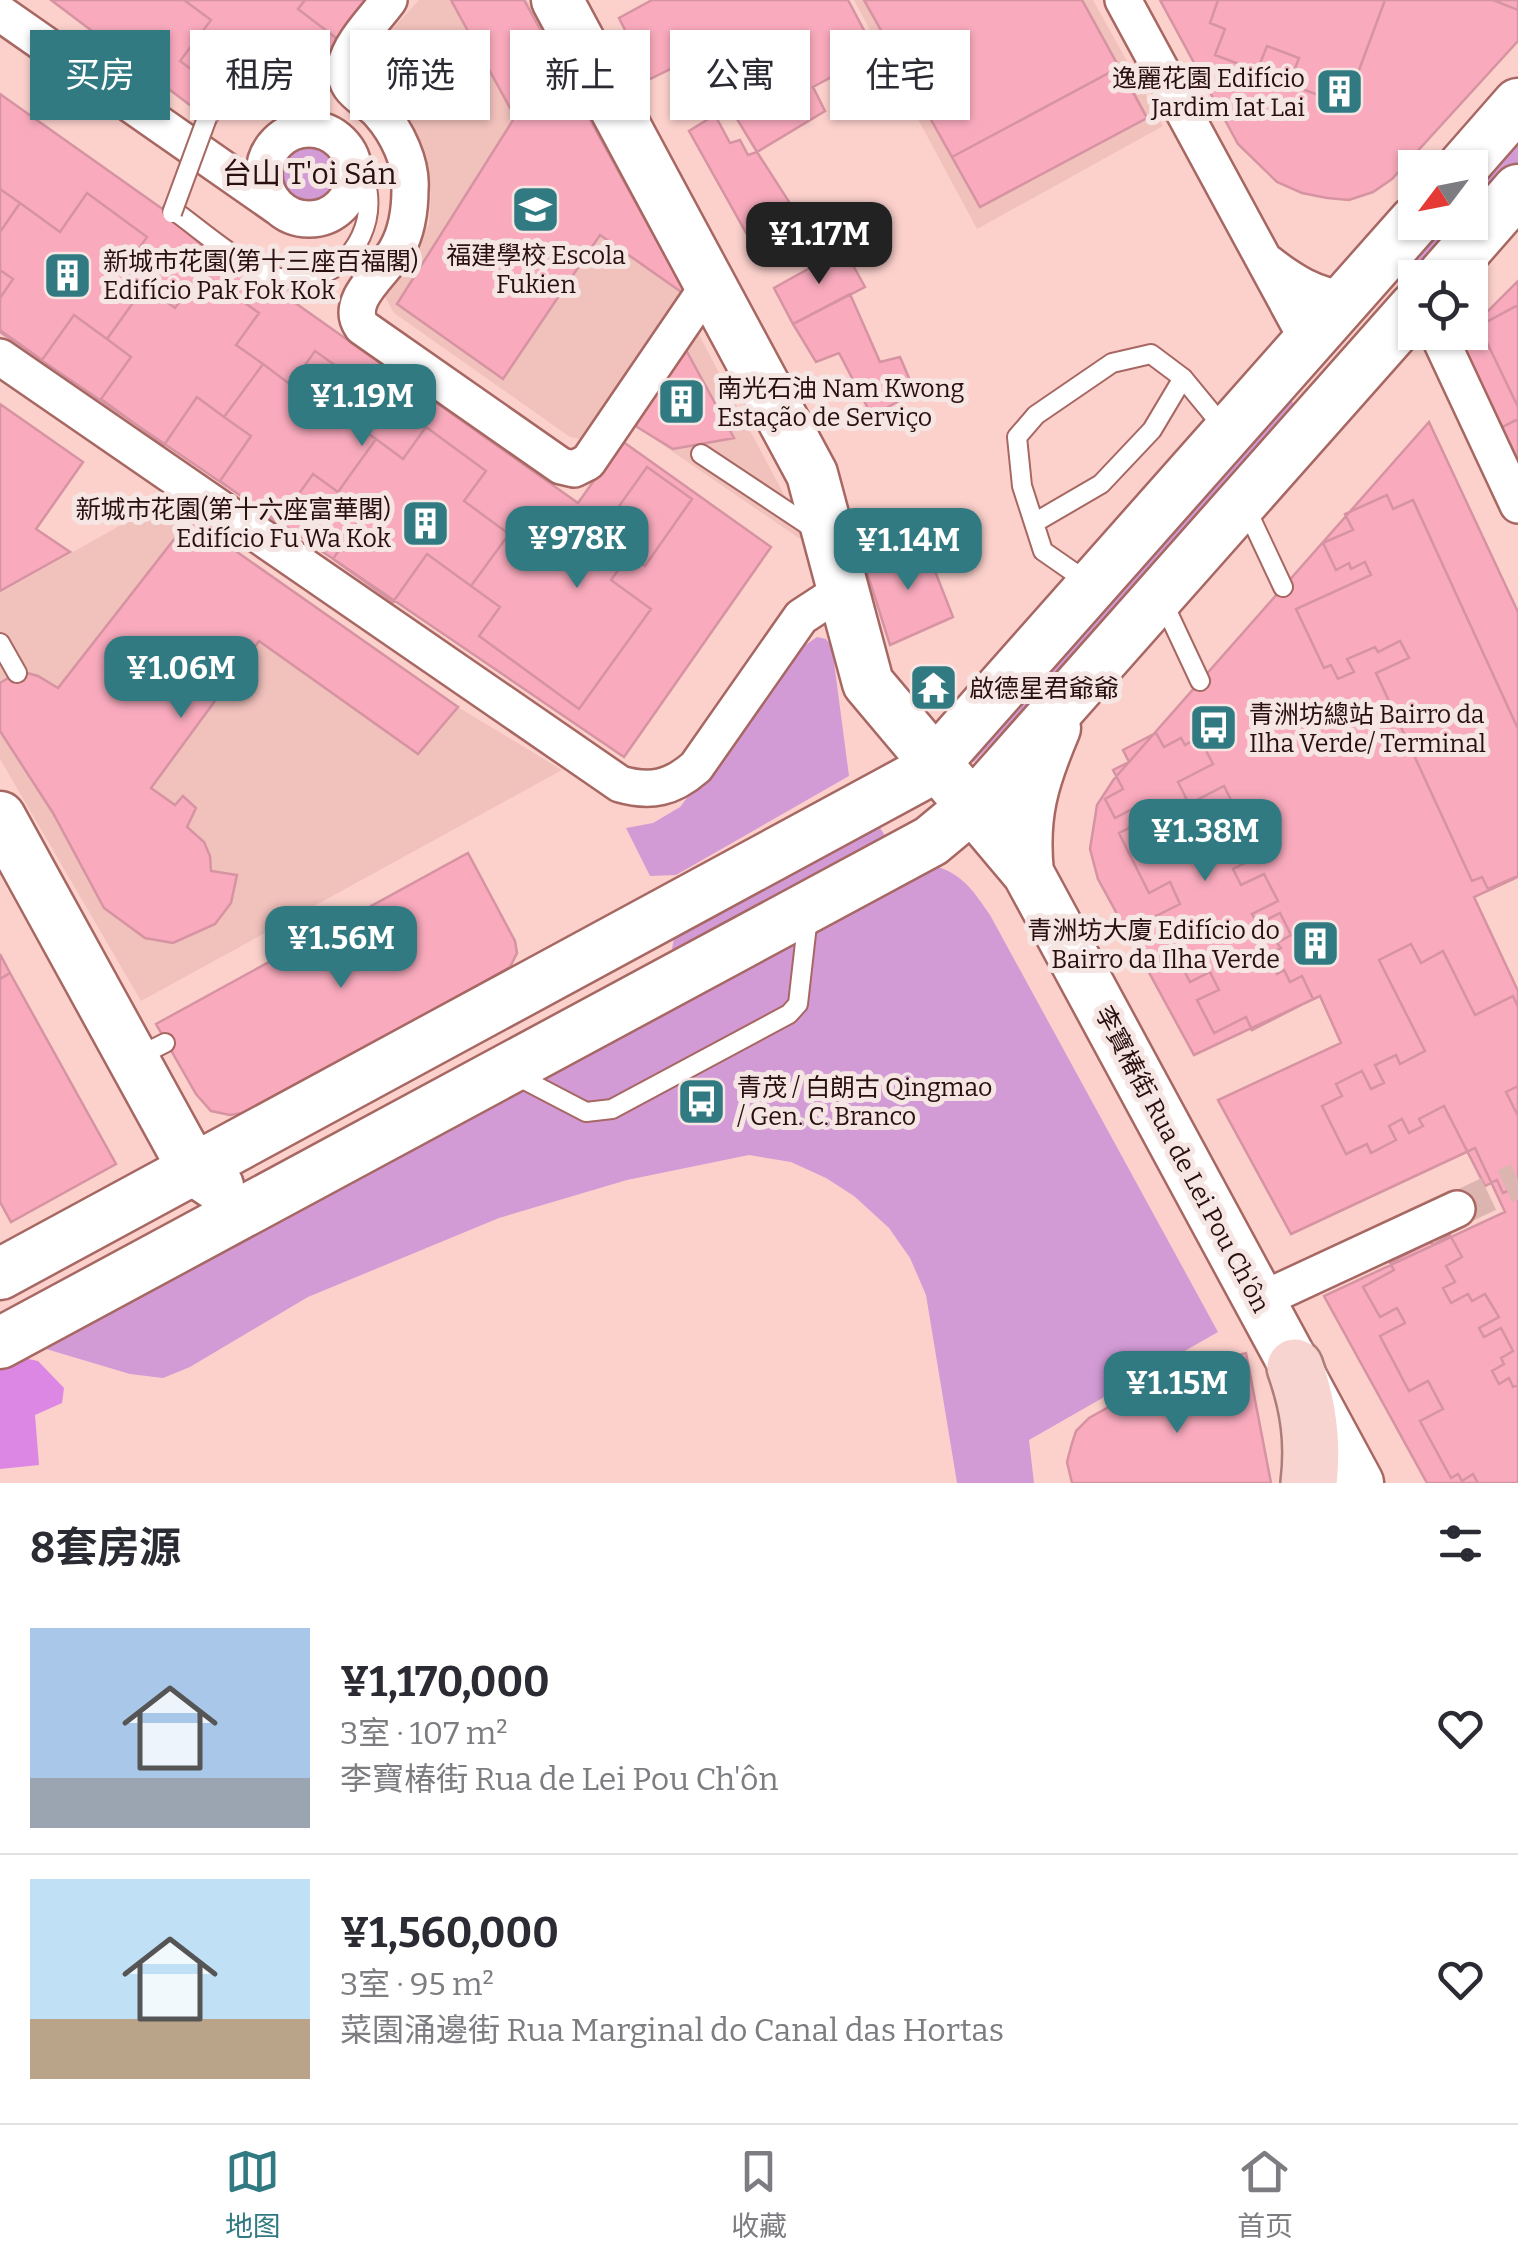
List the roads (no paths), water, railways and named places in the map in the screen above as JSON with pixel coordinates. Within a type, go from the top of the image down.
[{"type":"main road","name":"李寶椿街 Rua de Lei Pou Ch'ôn","points":[[557,0],[812,474],[868,683],[1028,872],[1358,1483]]},
{"type":"main road","points":[[1478,150],[1518,104]]},
{"type":"main road","points":[[1453,260],[1518,190]]},
{"type":"main road","points":[[2,1272],[917,778],[1398,239]]},
{"type":"main road","points":[[1346,299],[1372,301],[1398,294]]},
{"type":"main road","points":[[0,1343],[930,842],[972,806],[1398,322]]},
{"type":"main road","points":[[1228,432],[1245,439],[1260,453],[1256,486]]},
{"type":"main road","points":[[1028,872],[1026,810],[1034,779],[1066,700]]},
{"type":"main road","points":[[0,816],[147,1054],[194,1170],[220,1187],[252,1179],[412,1092],[457,1074],[507,1071]]},
{"type":"main road","points":[[627,935],[657,990]]},
{"type":"main road","points":[[1295,1367],[1312,1428],[1308,1483]]},
{"type":"street","points":[[367,30],[388,0]]},
{"type":"street","points":[[1122,0],[1308,341]]},
{"type":"street","points":[[0,13],[289,216],[302,220],[330,215],[342,206],[354,181],[353,165],[337,138],[323,130],[307,128],[278,140],[268,152],[264,183],[278,207]]},
{"type":"street","points":[[350,54],[346,66],[350,87]]},
{"type":"street","points":[[347,150],[360,120]]},
{"type":"street","points":[[384,120],[400,144],[411,179],[409,214],[398,248],[358,302],[358,322],[562,466],[574,469],[588,462],[710,284]]},
{"type":"street","points":[[1263,258],[1294,283],[1331,298],[1346,299]]},
{"type":"street","points":[[1445,350],[1518,505]]},
{"type":"street","points":[[0,356],[620,784],[650,789],[680,780],[696,767],[802,617],[827,600],[844,597]]},
{"type":"street","points":[[1259,1301],[1457,1208]]},
{"type":"lane","points":[[206,120],[173,212],[262,272],[286,279],[311,278],[334,269],[352,253],[365,232],[370,208],[368,183],[357,160],[347,150]]},
{"type":"lane","points":[[1092,586],[1044,551],[1022,486],[1017,436],[1036,415],[1112,362],[1150,354],[1183,378],[1228,432]]},
{"type":"lane","points":[[1034,523],[1100,484],[1152,430],[1183,378]]},
{"type":"lane","points":[[701,454],[830,540]]},
{"type":"lane","points":[[1256,486],[1283,588]]},
{"type":"lane","points":[[1159,595],[1200,681]]},
{"type":"lane","points":[[0,643],[17,673]]},
{"type":"lane","points":[[507,1071],[586,1112],[612,1108],[789,1014],[798,1004],[809,906]]},
{"type":"tunnel","points":[[1457,1209],[1518,1180]]},
{"type":"place","name":"逸麗花園 Edifício Jardim Iat Lai","points":[[1340,92]]},
{"type":"place","name":"福建學校 Escola Fukien","points":[[536,209]]},
{"type":"place","name":"新城市花園(第十三座百福閣) Edifício Pak Fok Kok","points":[[68,275]]},
{"type":"place","name":"南光石油 Nam Kwong Estação de Serviço","points":[[682,402]]},
{"type":"place","name":"新城市花園(第十六座富華閣) Edifício Fu Wa Kok","points":[[426,523]]},
{"type":"place","name":"啟德星君爺爺","points":[[934,688]]},
{"type":"place","name":"青洲坊總站 Bairro da Ilha Verde/ Terminal","points":[[1214,728]]},
{"type":"place","name":"青洲坊大廈 Edifício do Bairro da Ilha Verde","points":[[1315,944]]},
{"type":"place","name":"青茂 / 白朗古 Qingmao / Gen. C. Branco","points":[[702,1101]]},
{"type":"district","name":"台山 T'oi Sán","points":[[309,174]]}]
